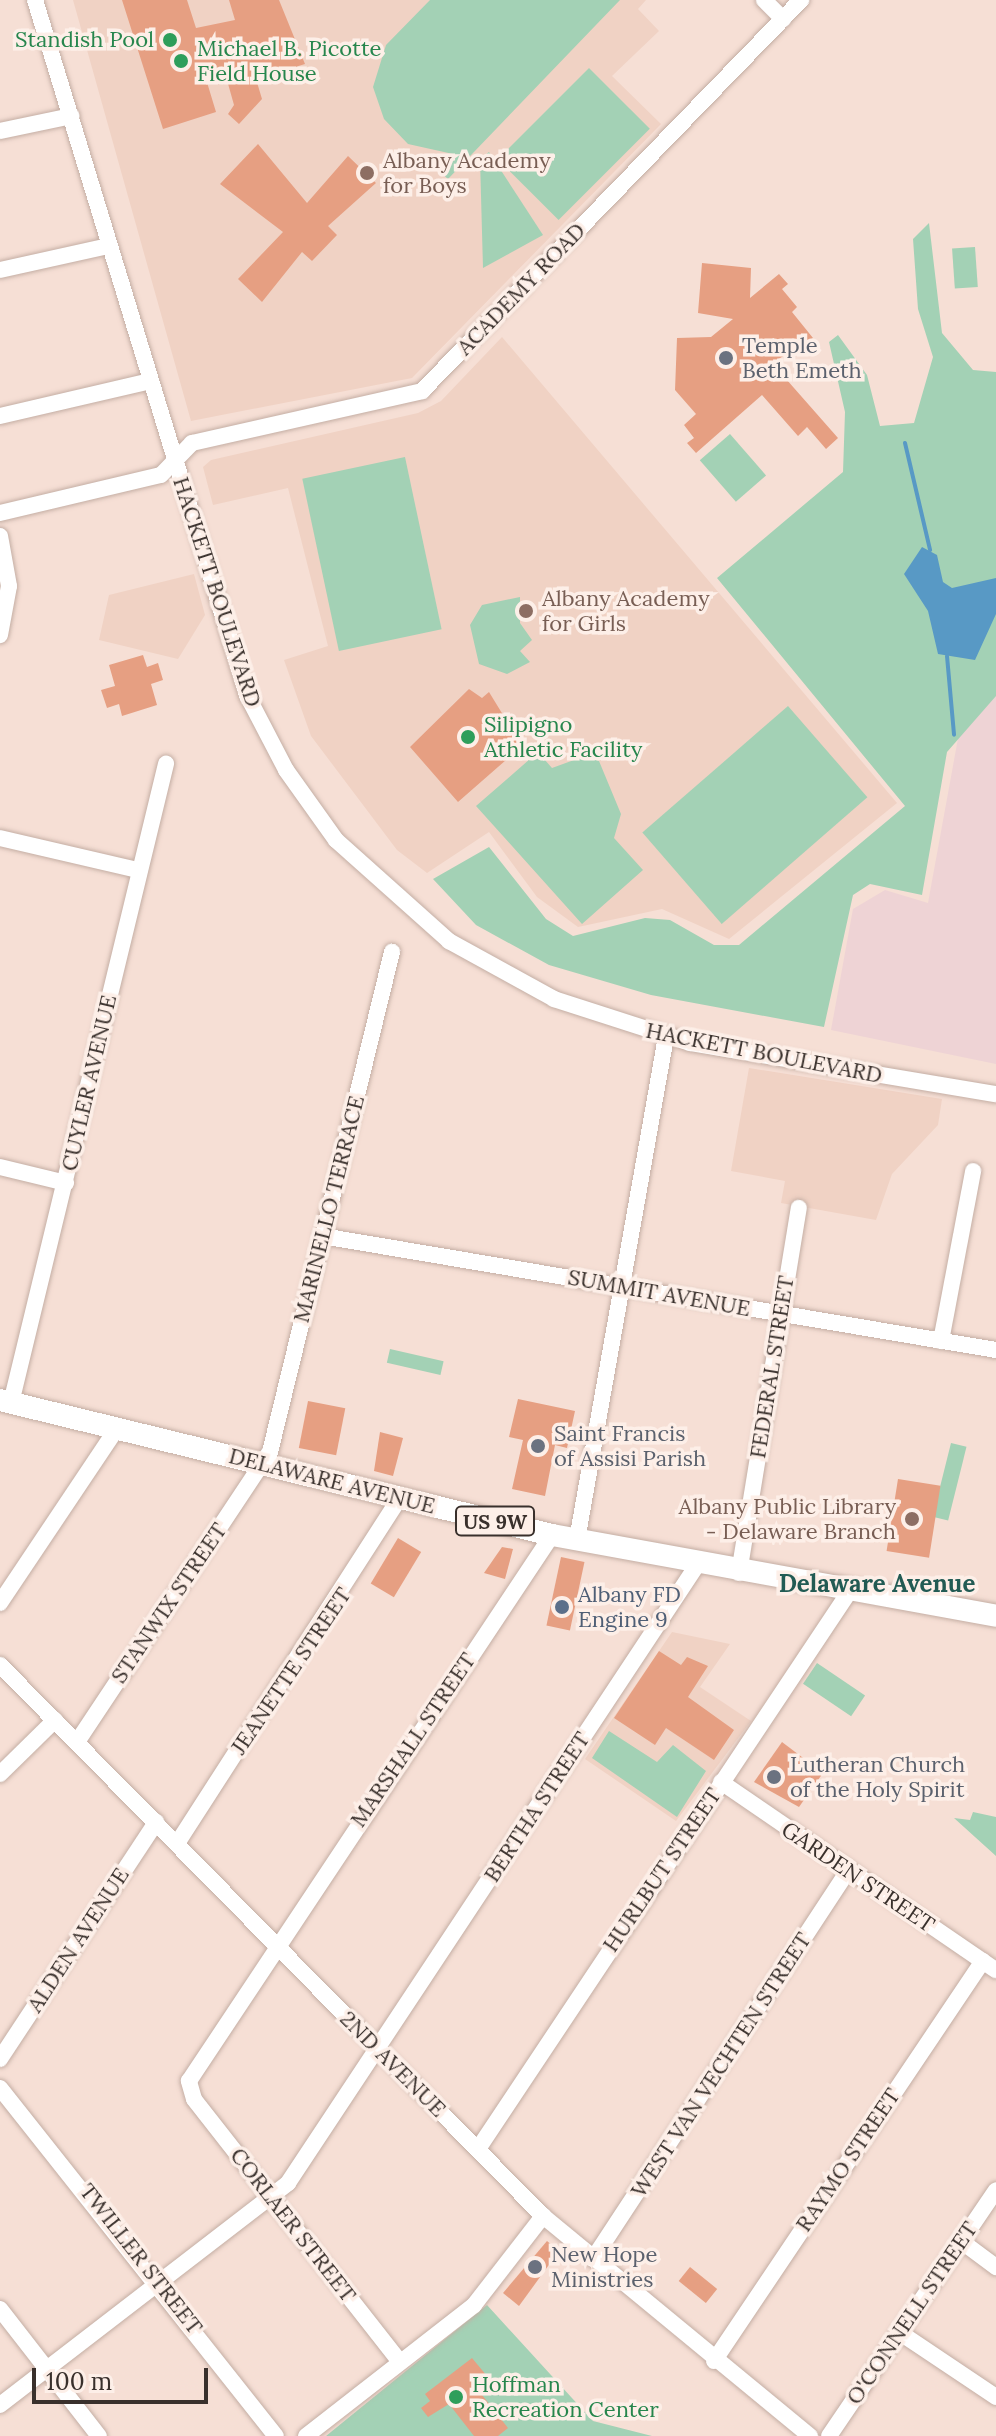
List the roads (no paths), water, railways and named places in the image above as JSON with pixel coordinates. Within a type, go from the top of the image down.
[{"type":"main road","name":"DELAWARE AVENUE","points":[[6,1401],[552,1535],[739,1573],[996,1616]]},
{"type":"street","name":"HACKETT BOULEVARD","points":[[35,0],[247,695],[286,770],[336,840],[378,884],[493,968],[554,999],[666,1037],[996,1094]]},
{"type":"street","points":[[764,0],[783,19]]},
{"type":"street","name":"ACADEMY ROAD","points":[[0,513],[161,475],[192,443],[422,391],[801,0]]},
{"type":"street","points":[[0,131],[71,116]]},
{"type":"street","points":[[0,270],[108,246]]},
{"type":"street","points":[[0,416],[150,381]]},
{"type":"street","points":[[0,536],[9,586],[0,635]]},
{"type":"street","name":"CUYLER AVENUE","points":[[6,1401],[66,1183],[137,870],[166,764]]},
{"type":"street","points":[[0,838],[137,870]]},
{"type":"street","name":"MARINELLO TERRACE","points":[[262,1464],[392,952]]},
{"type":"street","points":[[577,1540],[666,1037]]},
{"type":"street","points":[[0,1167],[66,1183]]},
{"type":"street","points":[[941,1341],[973,1171]]},
{"type":"street","name":"FEDERAL STREET","points":[[739,1573],[799,1208]]},
{"type":"street","name":"SUMMIT AVENUE","points":[[322,1236],[996,1350]]},
{"type":"street","points":[[0,1603],[117,1428]]},
{"type":"street","name":"STANWIX STREET","points":[[77,1742],[262,1464]]},
{"type":"street","name":"JEANETTE STREET","points":[[178,1842],[400,1498]]},
{"type":"street","name":"MARSHALL STREET","points":[[190,2085],[197,2063],[552,1535]]},
{"type":"street","name":"BERTHA STREET","points":[[0,2405],[269,2194],[288,2183],[697,1565]]},
{"type":"street","name":"HURLBUT STREET","points":[[478,2149],[849,1592]]},
{"type":"street","name":"2ND AVENUE","points":[[0,1665],[178,1842],[276,1946],[543,2216],[714,2361],[810,2436]]},
{"type":"street","points":[[0,1774],[55,1720]]},
{"type":"street","name":"GARDEN STREET","points":[[721,1782],[990,1966]]},
{"type":"street","name":"ALDEN AVENUE","points":[[0,2059],[156,1822]]},
{"type":"street","name":"WEST VAN VECHTEN STREET","points":[[593,2259],[848,1871]]},
{"type":"street","name":"RAYMO STREET","points":[[714,2361],[990,1966]]},
{"type":"street","name":"CORLAER STREET","points":[[190,2085],[269,2194],[400,2362]]},
{"type":"street","name":"TWILLER STREET","points":[[0,2088],[159,2280],[276,2436]]},
{"type":"street","name":"O'CONNELL STREET","points":[[829,2436],[996,2190]]},
{"type":"street","points":[[306,2436],[480,2299],[543,2216]]},
{"type":"street","points":[[961,2241],[996,2267]]},
{"type":"street","points":[[0,2309],[99,2436]]},
{"type":"street","points":[[899,2332],[996,2397]]},
{"type":"water","points":[[922,547],[937,555],[943,582],[952,588],[996,578],[996,614],[975,660],[938,654],[928,611],[904,574]]},
{"type":"waterway","points":[[905,443],[930,550]]},
{"type":"waterway","points":[[947,656],[954,735]]},
{"type":"place","name":"Standish Pool","points":[[170,40]]},
{"type":"place","name":"Michael B. Picotte Field House","points":[[181,61]]},
{"type":"place","name":"Albany Academy for Boys","points":[[367,173]]},
{"type":"place","name":"Temple Beth Emeth","points":[[726,358]]},
{"type":"place","name":"Albany Academy for Girls","points":[[526,611]]},
{"type":"place","name":"Silipigno Athletic Facility","points":[[468,737]]},
{"type":"place","name":"Saint Francis of Assisi Parish","points":[[538,1446]]},
{"type":"place","name":"Albany Public Library - Delaware Branch","points":[[912,1519]]},
{"type":"place","name":"Albany FD Engine 9","points":[[562,1607]]},
{"type":"place","name":"Lutheran Church of the Holy Spirit","points":[[774,1777]]},
{"type":"place","name":"New Hope Ministries","points":[[535,2267]]},
{"type":"place","name":"Hoffman Recreation Center","points":[[456,2397]]},
{"type":"district","name":"Delaware Avenue","points":[[877,1584]]}]
